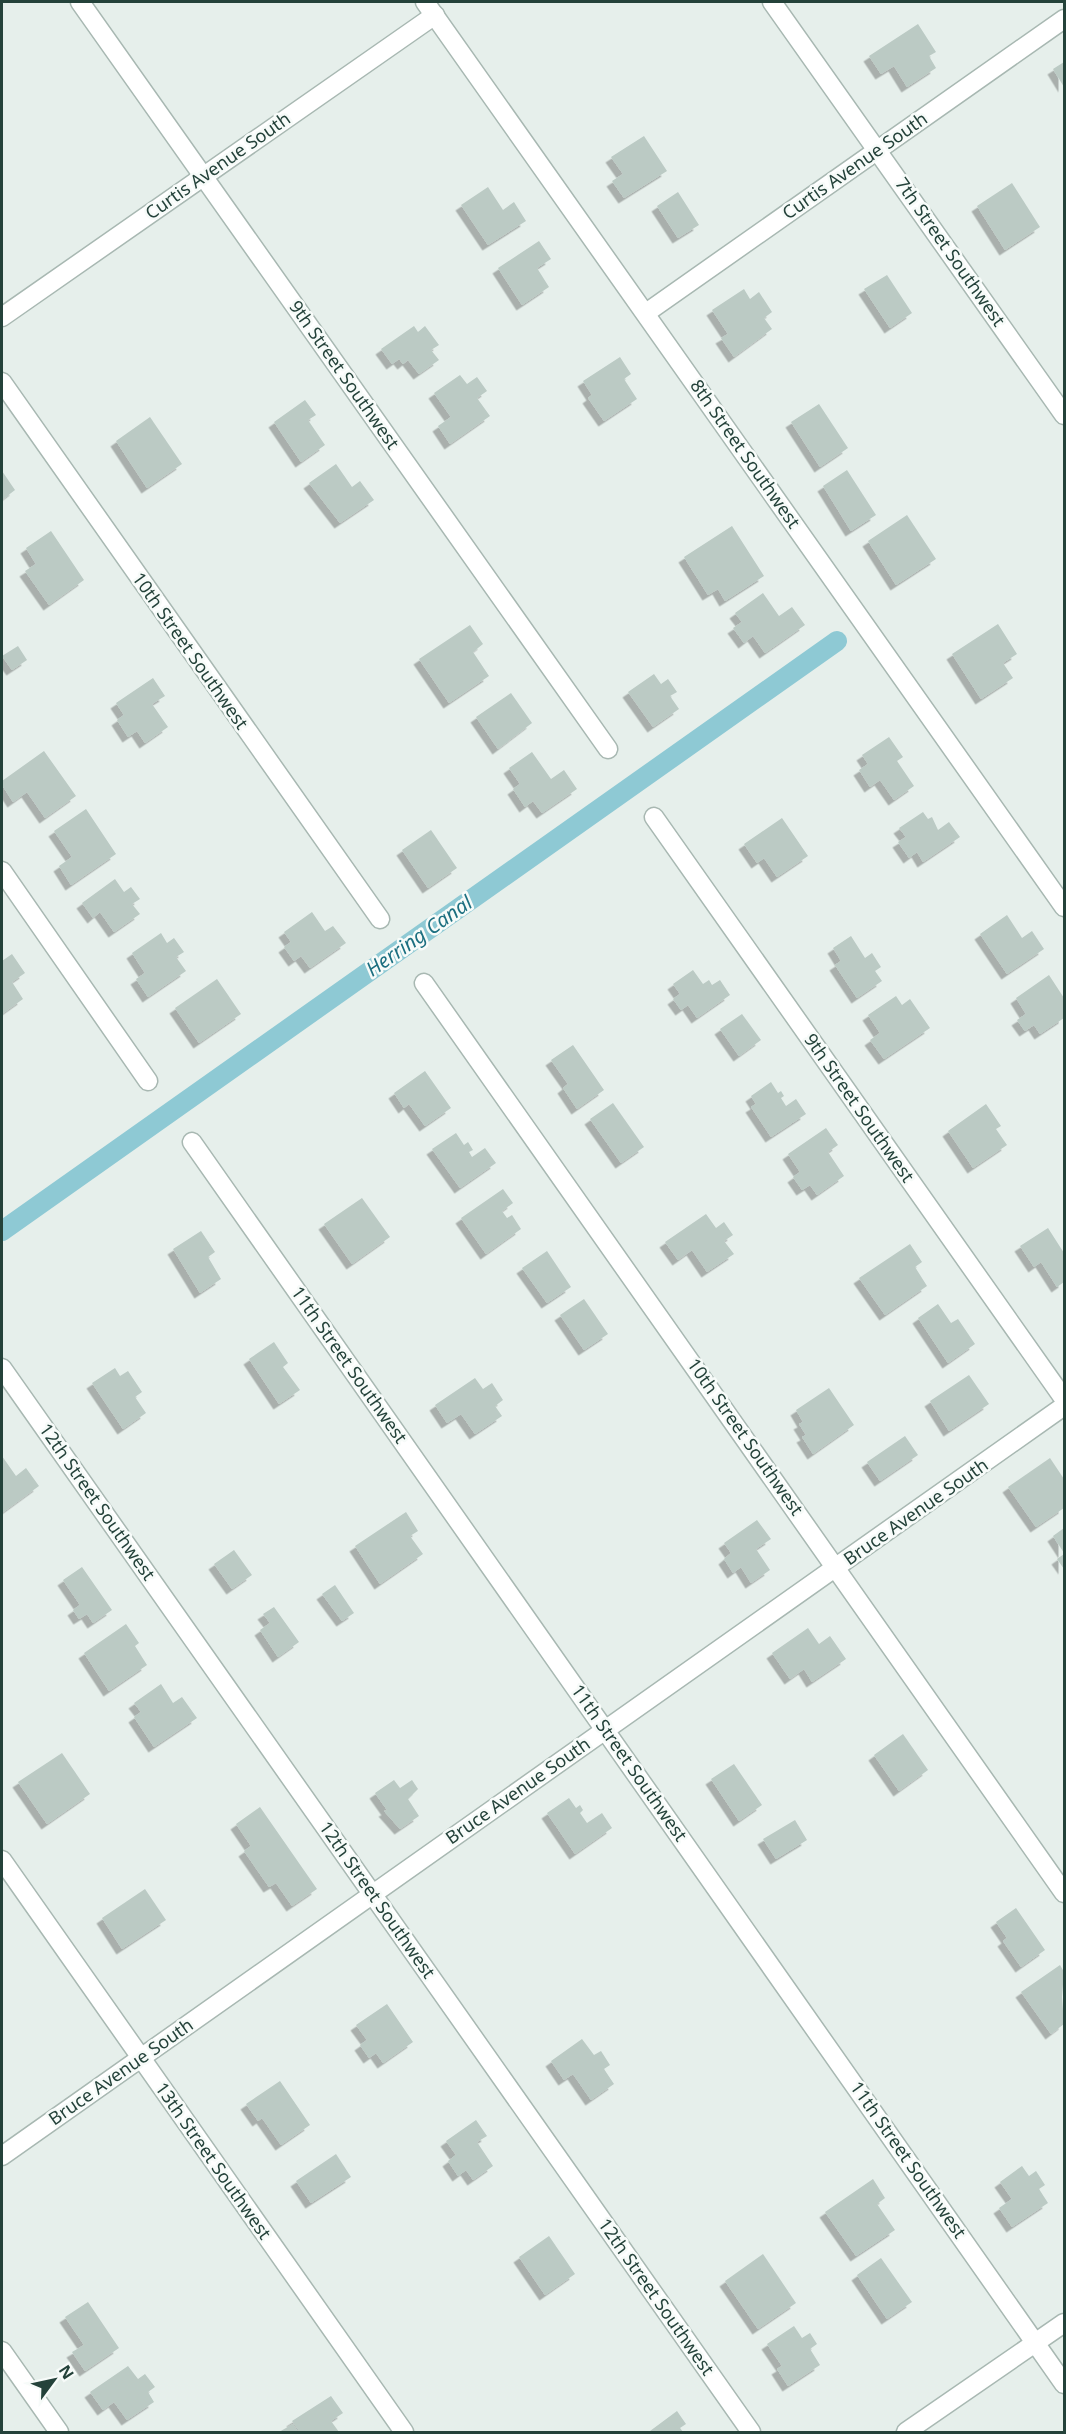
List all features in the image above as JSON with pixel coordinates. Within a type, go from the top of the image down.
[{"type":"street","name":"9th Street Southwest","points":[[80,2],[608,749]]},
{"type":"street","name":"7th Street Southwest","points":[[772,2],[1065,415]]},
{"type":"street","name":"Curtis Avenue South","points":[[2,317],[202,176],[430,8]]},
{"type":"street","name":"8th Street Southwest","points":[[430,8],[1065,907]]},
{"type":"street","name":"Curtis Avenue South","points":[[646,313],[1065,20]]},
{"type":"street","name":"10th Street Southwest","points":[[2,382],[380,919]]},
{"type":"street","name":"9th Street Southwest","points":[[654,817],[1065,1399]]},
{"type":"street","points":[[2,871],[148,1081]]},
{"type":"street","name":"10th Street Southwest","points":[[424,983],[1065,1893]]},
{"type":"street","name":"11th Street Southwest","points":[[192,1142],[1065,2384]]},
{"type":"street","name":"12th Street Southwest","points":[[2,1368],[751,2433]]},
{"type":"street","name":"Bruce Avenue South","points":[[2,2156],[1065,1406]]},
{"type":"street","name":"13th Street Southwest","points":[[2,1860],[404,2433]]},
{"type":"street","points":[[906,2433],[1065,2323]]},
{"type":"street","points":[[2,2350],[59,2433]]},
{"type":"building","points":[[918,24],[936,52],[929,56],[936,68],[907,87],[894,66],[881,74],[869,56]]},
{"type":"building","points":[[1064,62],[1064,87],[1053,69]]},
{"type":"building","points":[[644,136],[667,171],[624,198],[612,181],[623,174],[611,157]]},
{"type":"building","points":[[1012,183],[1040,227],[1005,250],[977,206]]},
{"type":"building","points":[[488,187],[503,210],[514,202],[526,221],[488,245],[461,205]]},
{"type":"building","points":[[678,192],[699,225],[678,238],[657,206]]},
{"type":"building","points":[[539,241],[551,259],[537,268],[549,287],[522,305],[498,268]]},
{"type":"building","points":[[887,275],[912,313],[890,328],[864,289]]},
{"type":"building","points":[[744,289],[750,299],[759,292],[772,312],[764,318],[772,329],[734,357],[721,338],[728,334],[712,310]]},
{"type":"building","points":[[414,326],[418,332],[425,326],[439,345],[431,350],[439,360],[419,374],[408,360],[403,364],[399,359],[392,364],[381,349]]},
{"type":"building","points":[[620,357],[631,374],[624,379],[637,399],[604,421],[588,398],[592,395],[583,381]]},
{"type":"building","points":[[460,375],[467,384],[477,377],[487,391],[477,398],[490,416],[450,444],[438,426],[451,417],[434,393]]},
{"type":"building","points":[[305,400],[316,415],[308,420],[325,445],[301,462],[274,422]]},
{"type":"building","points":[[819,404],[848,448],[820,467],[791,422]]},
{"type":"building","points":[[150,417],[182,464],[147,488],[116,441]]},
{"type":"building","points":[[336,464],[352,487],[360,481],[374,500],[340,523],[309,483]]},
{"type":"building","points":[[847,470],[876,515],[851,531],[823,486]]},
{"type":"building","points":[[2,471],[15,490],[2,500]]},
{"type":"building","points":[[907,515],[936,559],[896,585],[868,541]]},
{"type":"building","points":[[732,526],[764,576],[725,601],[718,589],[708,595],[684,557]]},
{"type":"building","points":[[51,531],[84,580],[49,605],[25,571],[36,564],[26,548]]},
{"type":"building","points":[[763,593],[779,616],[792,607],[805,625],[765,653],[753,636],[744,643],[733,628],[742,622],[735,613]]},
{"type":"building","points":[[998,624],[1017,654],[1003,663],[1013,678],[981,699],[952,654]]},
{"type":"building","points":[[470,625],[483,644],[473,652],[489,676],[449,703],[419,659]]},
{"type":"building","points":[[18,646],[27,660],[12,670],[2,656]]},
{"type":"building","points":[[654,674],[661,684],[668,679],[677,692],[670,696],[679,709],[653,727],[628,692]]},
{"type":"building","points":[[153,678],[165,696],[152,704],[168,727],[145,743],[137,731],[128,737],[117,720],[124,715],[116,703]]},
{"type":"building","points":[[511,693],[532,723],[498,749],[476,717]]},
{"type":"building","points":[[889,737],[903,757],[897,761],[914,786],[894,800],[880,780],[870,787],[859,770],[868,764],[862,755]]},
{"type":"building","points":[[44,751],[76,796],[45,818],[27,792],[13,802],[2,785],[2,781]]},
{"type":"building","points":[[532,752],[551,779],[564,770],[577,789],[542,813],[533,801],[525,807],[513,789],[520,784],[509,768]]},
{"type":"building","points":[[86,809],[116,854],[71,885],[59,866],[72,857],[54,831]]},
{"type":"building","points":[[923,812],[928,819],[932,817],[938,830],[949,822],[960,837],[923,862],[917,852],[909,858],[898,842],[906,837],[899,828]]},
{"type":"building","points":[[782,818],[808,856],[777,877],[764,858],[757,863],[744,844]]},
{"type":"building","points":[[431,830],[457,868],[428,888],[402,850]]},
{"type":"building","points":[[115,879],[124,892],[131,887],[140,899],[132,904],[140,914],[114,932],[100,912],[93,918],[82,903]]},
{"type":"building","points":[[312,912],[325,931],[333,926],[346,943],[310,968],[301,956],[294,961],[284,947],[291,942],[284,932]]},
{"type":"building","points":[[1007,915],[1022,938],[1032,931],[1044,949],[1007,974],[980,934]]},
{"type":"building","points":[[161,933],[167,943],[174,938],[184,952],[176,957],[186,971],[148,997],[136,979],[145,973],[132,953]]},
{"type":"building","points":[[851,936],[865,958],[872,953],[881,967],[875,971],[882,981],[857,998],[835,965],[841,961],[833,948]]},
{"type":"building","points":[[12,954],[25,973],[12,982],[23,999],[2,1014],[2,961]]},
{"type":"building","points":[[693,970],[703,984],[709,980],[712,985],[720,980],[730,995],[697,1018],[688,1005],[681,1010],[673,999],[680,994],[673,984]]},
{"type":"building","points":[[1049,975],[1064,998],[1064,1018],[1040,1034],[1034,1025],[1025,1031],[1017,1020],[1026,1014],[1016,998]]},
{"type":"building","points":[[217,979],[241,1014],[199,1043],[175,1008]]},
{"type":"building","points":[[896,996],[902,1005],[910,999],[930,1028],[884,1059],[870,1040],[880,1033],[868,1015]]},
{"type":"building","points":[[742,1014],[761,1040],[739,1056],[720,1029]]},
{"type":"building","points":[[573,1045],[604,1090],[577,1109],[563,1088],[568,1084],[551,1060]]},
{"type":"building","points":[[425,1071],[451,1108],[425,1126],[409,1104],[404,1108],[394,1093]]},
{"type":"building","points":[[771,1082],[778,1093],[781,1091],[784,1096],[781,1098],[786,1106],[796,1099],[806,1114],[771,1137],[751,1107],[756,1104],[751,1096]]},
{"type":"building","points":[[613,1103],[644,1147],[621,1163],[590,1119]]},
{"type":"building","points":[[986,1104],[1001,1126],[996,1129],[1007,1145],[973,1168],[948,1131]]},
{"type":"building","points":[[826,1128],[838,1145],[828,1152],[844,1176],[817,1195],[810,1185],[802,1190],[793,1177],[800,1172],[788,1154]]},
{"type":"building","points":[[456,1133],[464,1145],[468,1142],[473,1150],[469,1152],[472,1157],[485,1148],[496,1163],[460,1188],[432,1149]]},
{"type":"building","points":[[503,1189],[513,1203],[502,1211],[507,1218],[512,1215],[521,1229],[486,1254],[461,1218]]},
{"type":"building","points":[[362,1198],[390,1237],[352,1264],[324,1224]]},
{"type":"building","points":[[706,1214],[716,1228],[724,1222],[733,1235],[724,1241],[734,1254],[707,1272],[692,1250],[678,1260],[665,1242]]},
{"type":"building","points":[[1048,1228],[1064,1253],[1064,1282],[1057,1287],[1041,1262],[1034,1267],[1020,1246]]},
{"type":"building","points":[[201,1231],[215,1252],[208,1257],[221,1279],[200,1293],[173,1249]]},
{"type":"building","points":[[910,1244],[922,1262],[915,1267],[927,1286],[885,1315],[859,1278]]},
{"type":"building","points":[[547,1251],[571,1287],[547,1303],[522,1268]]},
{"type":"building","points":[[584,1299],[608,1334],[584,1350],[560,1315]]},
{"type":"building","points":[[938,1304],[951,1323],[958,1319],[975,1344],[948,1363],[918,1318]]},
{"type":"building","points":[[274,1342],[288,1363],[283,1367],[300,1390],[279,1404],[249,1359]]},
{"type":"building","points":[[115,1368],[120,1376],[128,1371],[142,1392],[135,1397],[146,1413],[123,1429],[92,1383]]},
{"type":"building","points":[[969,1375],[989,1404],[949,1431],[930,1401]]},
{"type":"building","points":[[475,1378],[483,1389],[492,1383],[503,1400],[495,1406],[502,1416],[475,1434],[461,1414],[447,1423],[435,1405]]},
{"type":"building","points":[[829,1388],[854,1425],[813,1454],[802,1437],[806,1435],[799,1424],[803,1422],[796,1410]]},
{"type":"building","points":[[905,1436],[918,1455],[880,1481],[867,1462]]},
{"type":"building","points":[[2,1456],[16,1476],[26,1468],[39,1486],[2,1513]]},
{"type":"building","points":[[1050,1458],[1064,1479],[1064,1508],[1036,1527],[1008,1487]]},
{"type":"building","points":[[406,1512],[418,1531],[410,1536],[423,1554],[380,1584],[355,1546]]},
{"type":"building","points":[[757,1520],[771,1539],[756,1549],[770,1570],[751,1583],[741,1567],[733,1573],[724,1559],[731,1553],[724,1543]]},
{"type":"building","points":[[1064,1528],[1064,1553],[1053,1536]]},
{"type":"building","points":[[234,1550],[252,1575],[232,1589],[214,1564]]},
{"type":"building","points":[[1064,1554],[1064,1569],[1057,1559]]},
{"type":"building","points":[[82,1567],[112,1610],[93,1623],[87,1614],[79,1619],[73,1610],[80,1605],[63,1580]]},
{"type":"building","points":[[335,1585],[354,1613],[342,1621],[322,1594]]},
{"type":"building","points":[[274,1607],[299,1642],[278,1657],[260,1630],[270,1623],[263,1614]]},
{"type":"building","points":[[126,1624],[139,1643],[135,1646],[147,1665],[109,1691],[84,1653]]},
{"type":"building","points":[[808,1628],[819,1644],[830,1636],[846,1659],[812,1682],[804,1669],[790,1679],[772,1653]]},
{"type":"building","points":[[161,1684],[173,1703],[182,1697],[197,1718],[154,1747],[134,1717],[141,1712],[134,1703]]},
{"type":"building","points":[[903,1734],[928,1770],[899,1791],[874,1755]]},
{"type":"building","points":[[62,1753],[90,1794],[47,1824],[18,1782]]},
{"type":"building","points":[[734,1764],[762,1805],[739,1821],[711,1779]]},
{"type":"building","points":[[394,1780],[400,1788],[412,1780],[418,1789],[408,1799],[419,1816],[400,1829],[384,1811],[387,1810],[375,1793]]},
{"type":"building","points":[[569,1798],[576,1808],[580,1805],[583,1810],[580,1813],[587,1823],[602,1813],[612,1828],[575,1854],[547,1813]]},
{"type":"building","points":[[260,1807],[317,1889],[292,1906],[276,1883],[269,1887],[244,1851],[251,1846],[236,1824]]},
{"type":"building","points":[[795,1820],[807,1840],[776,1859],[763,1839]]},
{"type":"building","points":[[145,1889],[166,1920],[122,1949],[102,1918]]},
{"type":"building","points":[[1016,1908],[1045,1950],[1021,1967],[1003,1941],[1007,1938],[996,1922]]},
{"type":"building","points":[[1060,1965],[1064,1972],[1062,1997],[1064,2024],[1051,2034],[1021,1992]]},
{"type":"building","points":[[387,2004],[413,2042],[383,2063],[376,2053],[369,2058],[360,2045],[367,2040],[356,2025]]},
{"type":"building","points":[[582,2039],[594,2055],[601,2051],[610,2065],[604,2069],[614,2084],[591,2100],[573,2074],[564,2080],[551,2061]]},
{"type":"building","points":[[280,2081],[310,2125],[281,2145],[262,2118],[258,2121],[246,2104]]},
{"type":"building","points":[[476,2120],[487,2136],[477,2142],[493,2166],[473,2180],[466,2170],[458,2176],[448,2161],[456,2155],[446,2141]]},
{"type":"building","points":[[336,2154],[351,2177],[311,2203],[296,2181]]},
{"type":"building","points":[[1022,2166],[1029,2176],[1036,2171],[1045,2185],[1039,2189],[1048,2203],[1012,2227],[999,2208],[1012,2199],[1000,2182]]},
{"type":"building","points":[[873,2179],[885,2198],[877,2204],[895,2230],[856,2256],[825,2212]]},
{"type":"building","points":[[549,2236],[575,2274],[545,2295],[519,2257]]},
{"type":"building","points":[[763,2254],[796,2303],[758,2329],[725,2281]]},
{"type":"building","points":[[881,2258],[912,2302],[887,2319],[857,2275]]},
{"type":"building","points":[[88,2302],[119,2348],[85,2371],[72,2352],[84,2345],[65,2317]]},
{"type":"building","points":[[794,2326],[802,2338],[810,2333],[817,2344],[810,2349],[820,2365],[788,2386],[777,2369],[782,2366],[767,2344]]},
{"type":"building","points":[[128,2366],[138,2379],[145,2374],[155,2387],[148,2392],[154,2402],[127,2420],[114,2402],[103,2410],[90,2392]]},
{"type":"building","points":[[331,2396],[343,2413],[331,2421],[339,2432],[300,2432],[292,2421]]},
{"type":"building","points":[[677,2411],[686,2424],[680,2428],[683,2432],[650,2431]]},
{"type":"building","points":[[293,2424],[298,2432],[279,2432]]},
{"type":"waterway","name":"Herring Canal","points":[[2,1231],[837,641]]}]
